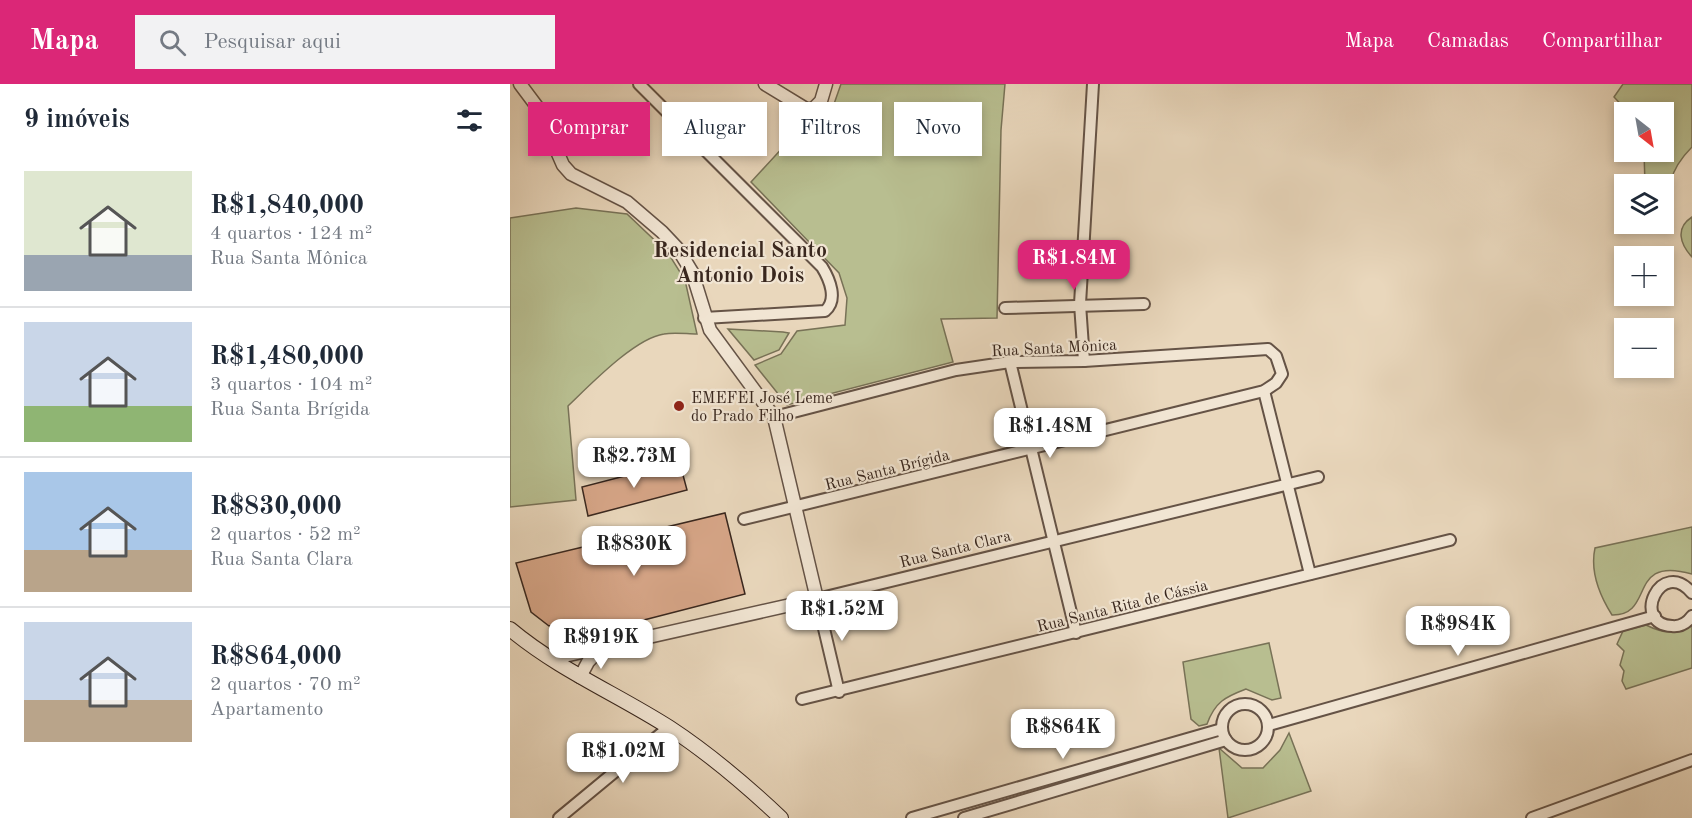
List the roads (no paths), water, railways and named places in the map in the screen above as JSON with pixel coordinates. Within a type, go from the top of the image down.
[{"type":"main road","points":[[512,633],[580,677],[669,727],[728,769],[781,818]]},
{"type":"street","points":[[520,84],[538,108],[563,165],[571,174],[586,184],[627,202],[678,249],[692,272],[704,318],[710,330],[774,417],[839,692]]},
{"type":"street","points":[[639,84],[822,267],[831,283],[831,298],[825,311],[704,318]]},
{"type":"street","points":[[765,84],[778,90],[800,108],[813,109],[820,101],[826,84]]},
{"type":"street","points":[[1084,361],[1080,305],[1093,84]]},
{"type":"street","points":[[1005,308],[1144,304]]},
{"type":"street","name":"Rua Santa Mônica","points":[[774,417],[956,370],[1010,362],[1084,361],[1268,350],[1276,356],[1282,374],[1276,383],[1264,391]]},
{"type":"street","points":[[1010,362],[1076,633]]},
{"type":"street","points":[[1264,391],[1310,574]]},
{"type":"street","name":"Rua Santa Brígida","points":[[744,519],[1264,391]]},
{"type":"street","name":"Rua Santa Clara","points":[[551,659],[817,599],[1318,477]]},
{"type":"street","name":"Rua Santa Rita de Cássia","points":[[802,699],[839,692],[1450,540]]},
{"type":"street","points":[[1692,593],[1682,584],[1674,583],[1660,587],[1652,599],[1655,616],[1670,627],[1679,626],[1692,616]]},
{"type":"street","points":[[1269,725],[1655,616]]},
{"type":"street","points":[[580,677],[588,662],[600,649]]},
{"type":"street","points":[[1246,704],[1260,709],[1269,725],[1265,740],[1253,749],[1238,749],[1224,734],[1223,721],[1231,708],[1246,704]]},
{"type":"street","points":[[559,818],[669,727]]},
{"type":"street","points":[[912,818],[1224,734]]},
{"type":"street","points":[[964,818],[1224,734]]},
{"type":"street","points":[[1532,818],[1692,760]]},
{"type":"place","name":"EMEFEI José Leme do Prado Filho","points":[[679,406]]},
{"type":"district","name":"Residencial Santo Antonio Dois","points":[[740,262]]}]
